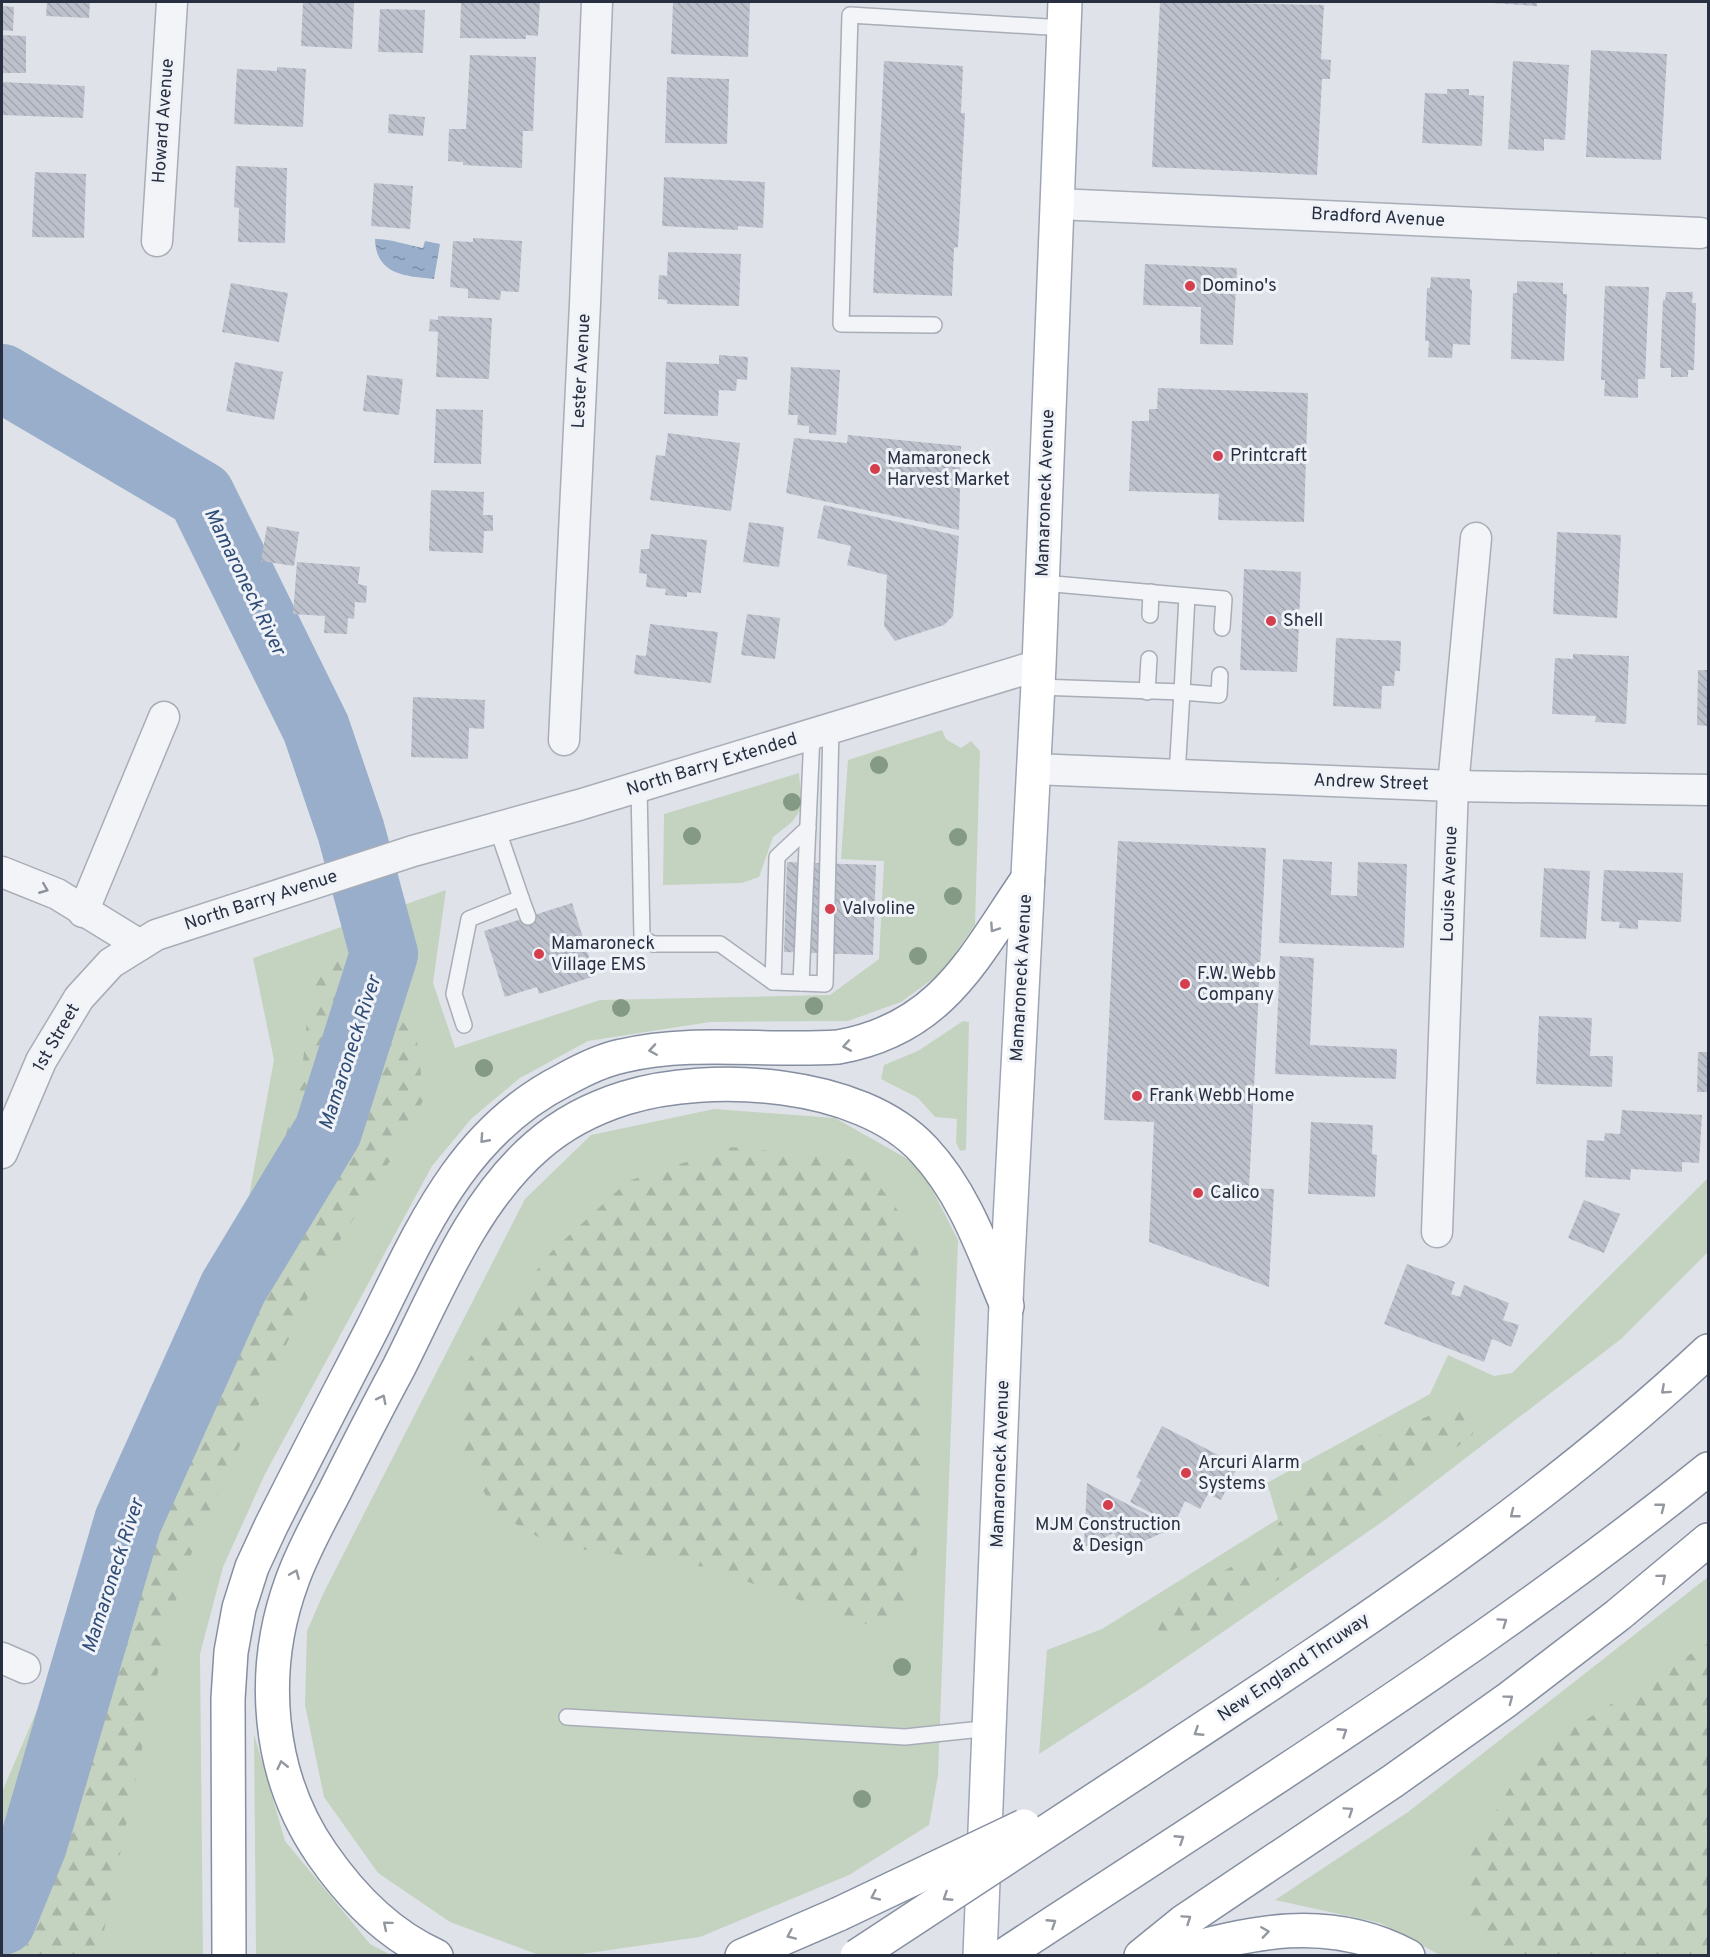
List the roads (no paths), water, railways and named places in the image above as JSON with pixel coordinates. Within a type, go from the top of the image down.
[{"type":"main road","name":"Mamaroneck Avenue","points":[[980,1956],[1007,1306],[1039,676],[1065,15]]},
{"type":"main road","points":[[229,1956],[228,1699],[231,1652],[239,1608],[252,1567],[271,1526],[420,1235],[463,1162],[515,1109],[563,1080],[619,1056],[692,1045],[809,1049],[838,1047],[862,1043],[903,1028],[922,1015],[954,984],[1027,880]]},
{"type":"main road","points":[[436,1956],[391,1929],[335,1874],[313,1842],[295,1808],[283,1772],[275,1734],[272,1696],[274,1656],[280,1617],[292,1579],[318,1522],[458,1252],[496,1189],[517,1164],[566,1124],[595,1109],[659,1090],[693,1087],[765,1088],[836,1099],[869,1110],[898,1127],[923,1149],[965,1208],[1007,1306]]},
{"type":"main road","name":"New England Thruway","points":[[857,1956],[1381,1611],[1490,1532],[1650,1404],[1708,1351]]},
{"type":"main road","points":[[1003,1956],[1434,1670],[1595,1556],[1708,1469]]},
{"type":"main road","points":[[1141,1956],[1183,1922],[1376,1793],[1498,1707],[1618,1615],[1708,1540]]},
{"type":"main road","points":[[742,1956],[839,1914],[1137,1772]]},
{"type":"main road","points":[[1167,1956],[1237,1936],[1272,1930],[1308,1929],[1344,1933],[1377,1941],[1408,1956]]},
{"type":"street","name":"Howard Avenue","points":[[157,241],[171,2]]},
{"type":"street","name":"Lester Avenue","points":[[564,740],[597,2]]},
{"type":"street","name":"Bradford Avenue","points":[[1057,204],[1700,233]]},
{"type":"street","name":"Louise Avenue","points":[[1437,1232],[1453,786],[1476,538]]},
{"type":"street","name":"North Barry Extended","points":[[384,861],[822,731],[1039,676]]},
{"type":"street","points":[[83,912],[164,717]]},
{"type":"street","name":"Andrew Street","points":[[1033,769],[1453,786],[1708,790]]},
{"type":"street","name":"North Barry Avenue","points":[[140,945],[156,935],[384,861]]},
{"type":"street","points":[[2,872],[57,894],[140,945]]},
{"type":"street","name":"1st Street","points":[[2,1153],[41,1061],[80,998],[111,963],[140,945]]},
{"type":"lane","points":[[934,325],[841,324],[850,15],[1065,15]]},
{"type":"lane","points":[[1043,583],[1224,599],[1222,628]]},
{"type":"lane","points":[[1150,615],[1151,592]]},
{"type":"lane","points":[[1177,775],[1187,596]]},
{"type":"lane","points":[[1147,692],[1149,659]]},
{"type":"lane","points":[[1039,676],[1147,692],[1219,695],[1220,675]]},
{"type":"lane","points":[[801,983],[808,828],[822,731]]},
{"type":"lane","points":[[639,787],[642,938],[653,944],[720,944],[773,982],[825,984],[822,731]]},
{"type":"lane","points":[[497,828],[528,917]]},
{"type":"lane","points":[[773,982],[777,857],[808,828]]},
{"type":"lane","points":[[464,1025],[454,994],[470,919],[521,898]]},
{"type":"lane","points":[[567,1717],[905,1737],[991,1728]]},
{"type":"water","points":[[375,239],[423,248],[425,241],[440,244],[434,279],[403,275],[386,267],[377,251]]},
{"type":"waterway","name":"Mamaroneck River","points":[[2,378],[201,495],[316,728],[351,831],[384,954],[328,1131],[233,1288],[128,1521],[33,1845],[2,1921]]},
{"type":"place","name":"Domino's","points":[[1190,286]]},
{"type":"place","name":"Printcraft","points":[[1218,456]]},
{"type":"place","name":"Mamaroneck Harvest Market","points":[[875,469]]},
{"type":"place","name":"Shell","points":[[1271,621]]},
{"type":"place","name":"Valvoline","points":[[830,909]]},
{"type":"place","name":"Mamaroneck Village EMS","points":[[539,954]]},
{"type":"place","name":"F.W. Webb Company","points":[[1185,984]]},
{"type":"place","name":"Frank Webb Home","points":[[1137,1096]]},
{"type":"place","name":"Calico","points":[[1198,1193]]},
{"type":"place","name":"Arcuri Alarm Systems","points":[[1186,1473]]},
{"type":"place","name":"MJM Construction & Design","points":[[1108,1505]]}]
